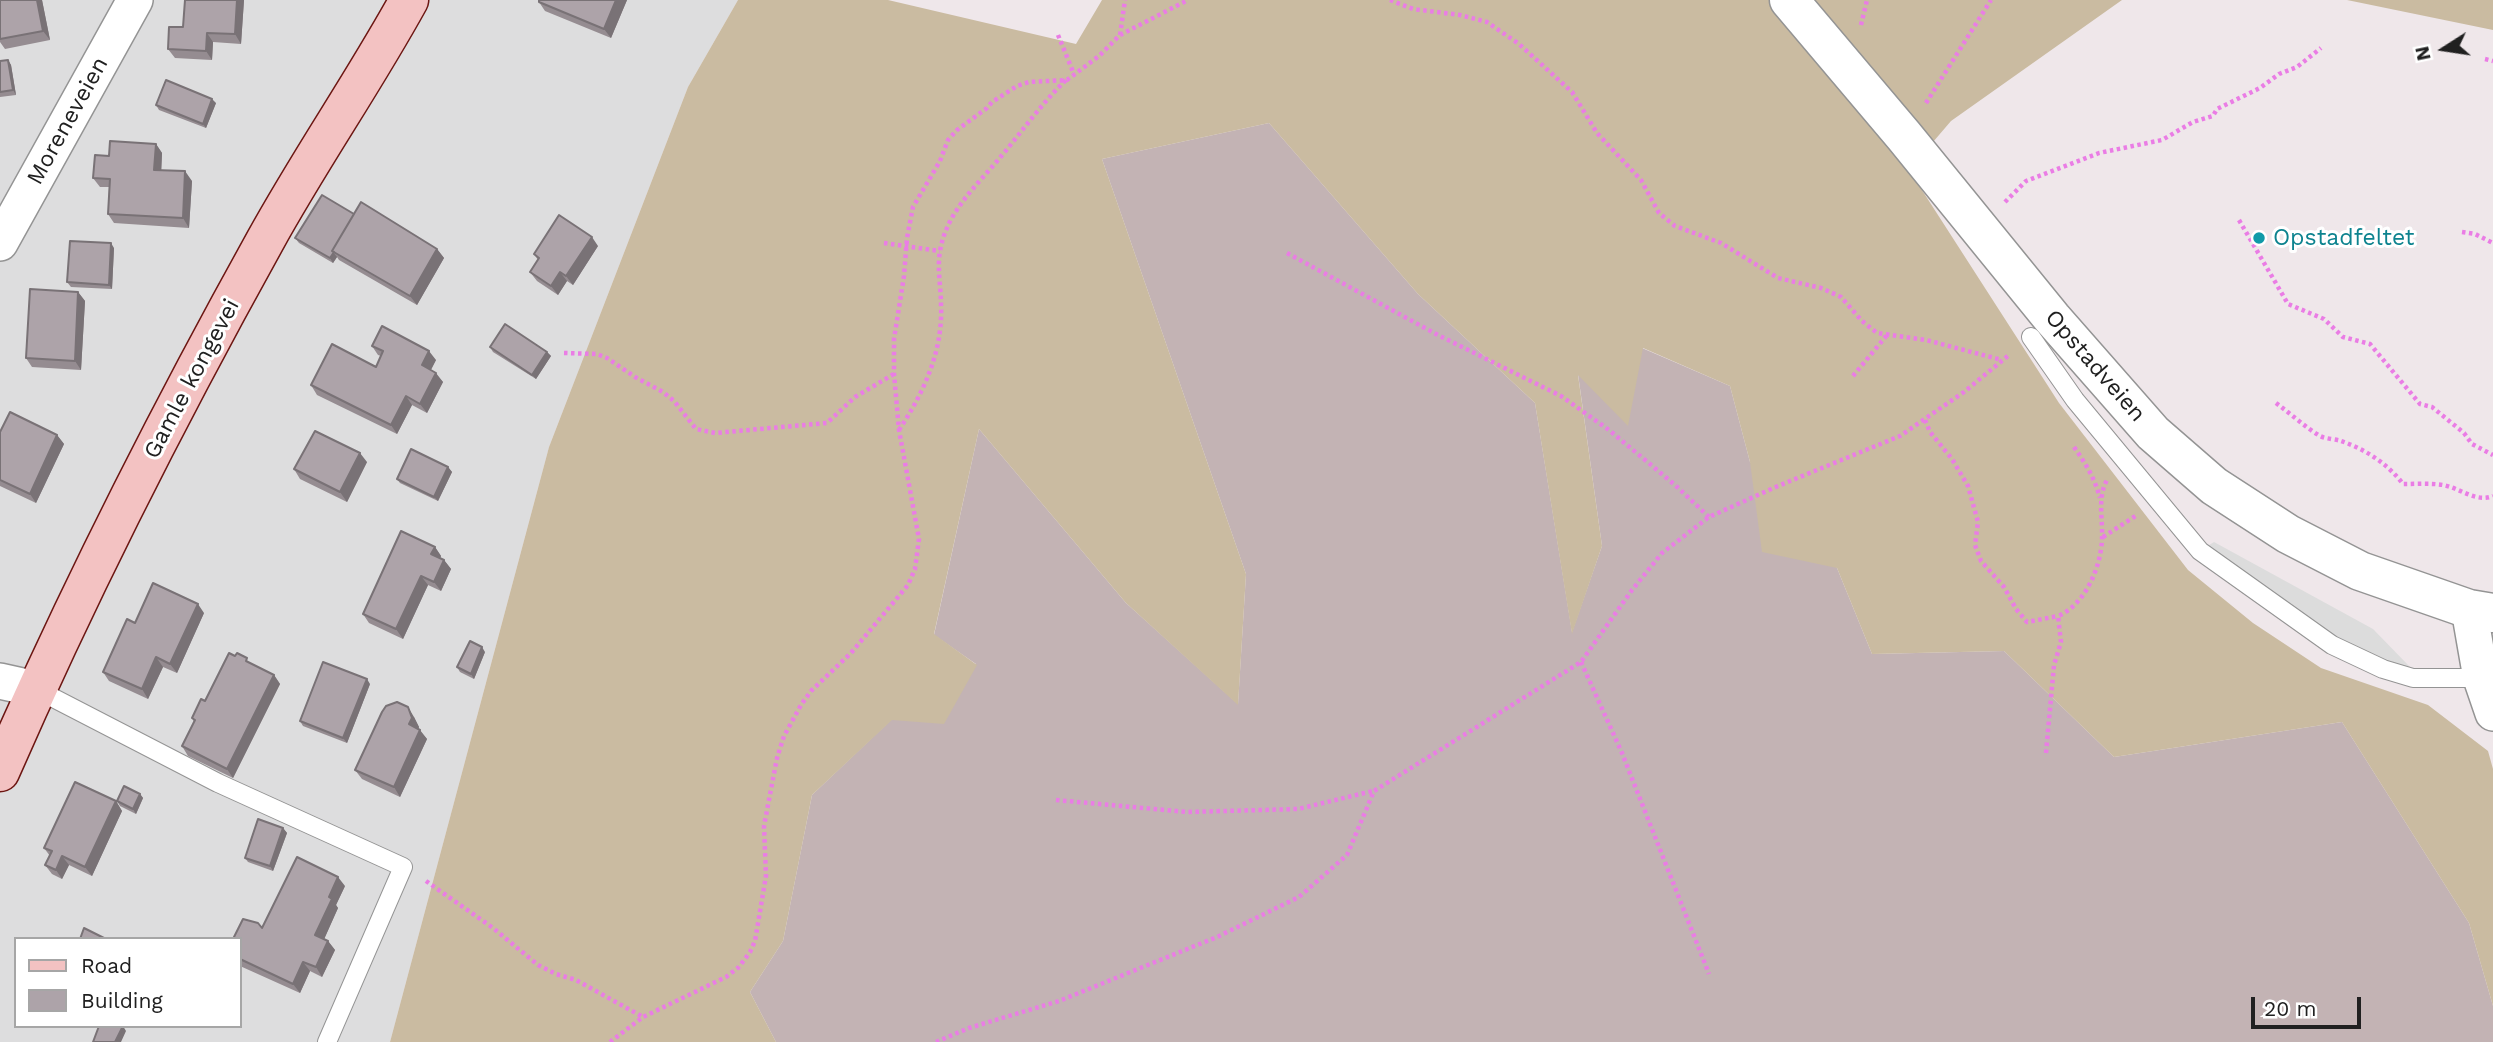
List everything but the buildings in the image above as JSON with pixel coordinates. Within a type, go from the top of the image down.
[{"type":"main road","name":"Gamle kongevei","points":[[0,772],[18,685],[127,501],[265,240],[409,0]]},
{"type":"street","name":"Moreneveien","points":[[0,243],[135,0]]},
{"type":"street","name":"Opstadveien","points":[[1789,0],[2052,318],[2154,433],[2214,486],[2288,534],[2360,571],[2481,611]]},
{"type":"street","points":[[2481,611],[2481,678],[2493,713]]},
{"type":"lane","points":[[2031,337],[2075,400],[2200,551],[2332,645],[2383,669],[2413,678],[2481,678]]},
{"type":"lane","points":[[18,685],[218,783],[403,867],[327,1042]]},
{"type":"path","points":[[1121,35],[1125,0]]},
{"type":"path","points":[[899,430],[933,364],[941,324],[940,251],[948,222],[956,209],[1019,131],[1067,80],[1121,35],[1188,0]]},
{"type":"path","points":[[1390,0],[1413,9],[1487,22],[1540,61],[1572,92],[1597,133],[1641,180],[1666,221],[1721,243],[1778,278],[1821,288],[1841,297],[1869,328],[1886,335],[1926,340],[2002,361]]},
{"type":"path","points":[[1859,37],[1867,0]]},
{"type":"path","points":[[1904,136],[1977,26],[1991,0]]},
{"type":"path","points":[[1058,35],[1074,74]]},
{"type":"path","points":[[1999,207],[2026,181],[2099,153],[2162,140],[2193,122],[2213,116],[2217,109],[2260,88],[2279,74],[2297,67],[2321,48]]},
{"type":"path","points":[[2485,59],[2493,61]]},
{"type":"path","points":[[610,1042],[643,1017],[726,977],[739,967],[755,941],[766,876],[764,826],[784,736],[811,691],[858,645],[908,585],[915,569],[918,523],[899,430],[894,374],[894,339],[913,207],[940,161],[947,140],[957,130],[1017,86],[1029,82],[1067,80]]},
{"type":"path","points":[[2239,220],[2288,304],[2324,319],[2343,337],[2370,345],[2420,404],[2432,407],[2464,433],[2472,444],[2493,455]]},
{"type":"path","points":[[2462,232],[2475,234],[2493,243]]},
{"type":"path","points":[[884,243],[940,251]]},
{"type":"path","points":[[1287,253],[1436,334],[1561,396],[1609,429],[1709,517]]},
{"type":"path","points":[[1853,376],[1886,335]]},
{"type":"path","points":[[1056,800],[1187,812],[1298,809],[1374,791],[1581,662],[1662,553],[1709,517],[1900,436],[1925,420],[2031,337]]},
{"type":"path","points":[[564,353],[597,354],[607,358],[663,391],[696,429],[715,433],[827,423],[855,397],[894,374]]},
{"type":"path","points":[[2276,403],[2323,438],[2337,439],[2361,448],[2392,469],[2403,484],[2444,485],[2474,496],[2493,496]]},
{"type":"path","points":[[1925,420],[1930,432],[1961,472],[1968,486],[1978,522],[1975,545],[1985,566],[2004,587],[2027,622],[2036,622],[2068,612],[2085,592],[2097,565],[2102,538],[2101,502],[2104,486],[2106,480],[2125,462]]},
{"type":"path","points":[[2102,538],[2139,513],[2160,504]]},
{"type":"path","points":[[2046,753],[2054,666],[2061,642],[2058,616]]},
{"type":"path","points":[[1581,662],[1622,752],[1709,974]]},
{"type":"path","points":[[936,1042],[969,1028],[1059,1000],[1217,937],[1299,897],[1347,855],[1374,791]]},
{"type":"path","points":[[403,867],[446,893],[530,960],[556,974],[576,980],[643,1017]]},
{"type":"shaded area","points":[[0,0],[738,0],[688,87],[549,447],[390,1042],[0,1042]]},
{"type":"shaded area","points":[[738,0],[888,0],[1076,44],[1102,0],[2122,0],[1951,121],[1909,170],[2059,403],[2188,570],[2253,623],[2321,668],[2428,705],[2488,751],[2493,769],[2493,1006],[2469,923],[2342,722],[2114,757],[2004,651],[1872,654],[1837,568],[1762,552],[1750,462],[1730,386],[1643,348],[1628,426],[1578,375],[1602,546],[1572,634],[1535,403],[1418,294],[1269,123],[1102,159],[1246,574],[1238,705],[1126,603],[979,429],[934,634],[977,665],[944,724],[892,720],[812,795],[783,941],[750,992],[776,1042],[390,1042],[549,447],[688,87]]},
{"type":"shaded area","points":[[2347,0],[2493,0],[2493,30]]},
{"type":"shaded area","points":[[1269,123],[1418,294],[1535,403],[1572,632],[1602,546],[1578,374],[1642,348],[1730,386],[1750,462],[1837,568],[1872,654],[2004,651],[2114,757],[2342,722],[2469,923],[2493,1006],[2493,1042],[776,1042],[750,992],[783,941],[812,795],[892,719],[976,664],[934,635],[979,429],[1126,603],[1238,704],[1246,574],[1102,159]]},
{"type":"shaded area","points":[[2214,542],[2373,629],[2410,667],[2413,678],[2383,669],[2200,551]]},
{"type":"place","name":"Opstadfeltet","points":[[2259,238]]}]
